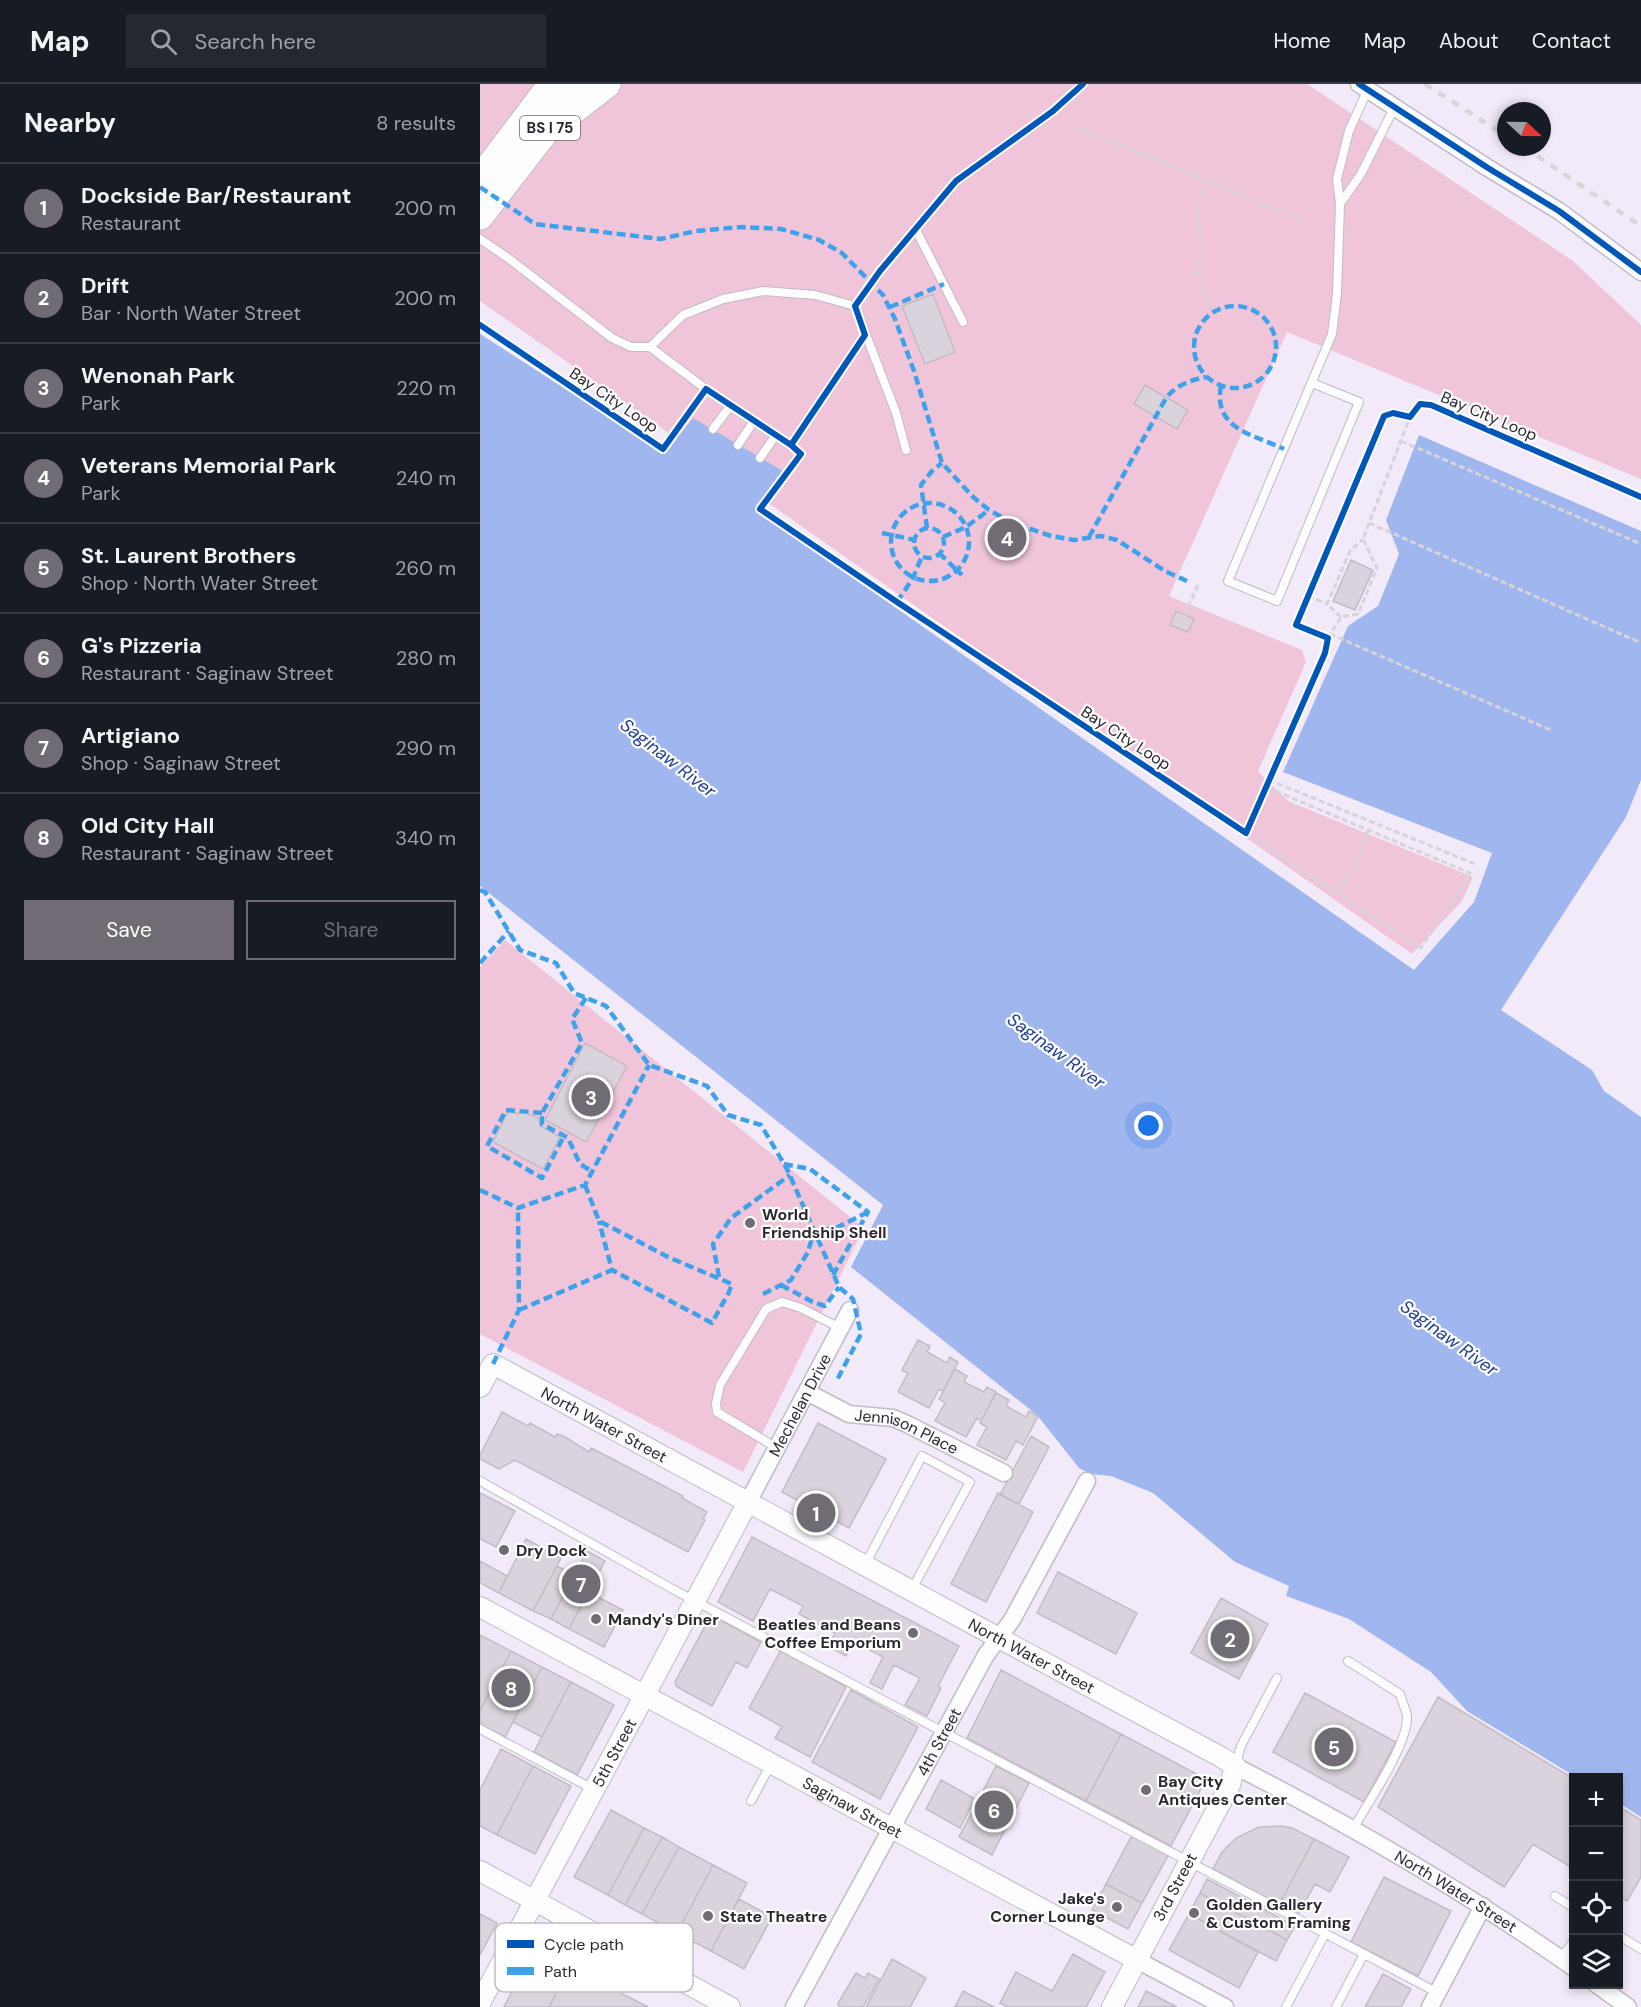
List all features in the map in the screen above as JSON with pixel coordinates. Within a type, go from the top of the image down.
[{"type":"highway","name":"BS I 75","points":[[480,216],[506,163],[552,84]]},
{"type":"highway","name":"BS I 75","points":[[480,179],[506,163],[547,132],[582,84]]},
{"type":"highway","points":[[547,132],[607,84]]},
{"type":"street","points":[[1364,87],[1558,211],[1641,272]]},
{"type":"street","name":"Mechelan Drive","points":[[748,1502],[850,1310]]},
{"type":"street","points":[[480,1387],[486,1360]]},
{"type":"street","name":"North Water Street","points":[[486,1360],[1353,1829],[1483,1906],[1567,1964]]},
{"type":"street","name":"Jennison Place","points":[[807,1392],[849,1414],[892,1418],[907,1424],[1004,1473]]},
{"type":"street","name":"4th Street","points":[[795,2007],[986,1655],[1012,1620],[1087,1481]]},
{"type":"street","name":"5th Street","points":[[523,1923],[748,1502]]},
{"type":"street","name":"Saginaw Street","points":[[480,1606],[1225,2007]]},
{"type":"street","name":"3rd Street","points":[[1112,2007],[1230,1785],[1235,1766]]},
{"type":"street","points":[[480,1871],[575,1923]]},
{"type":"street","points":[[1434,2000],[1483,1906]]},
{"type":"street","name":"5th Street","points":[[480,2003],[495,1975]]},
{"type":"street","points":[[693,1987],[730,2007]]},
{"type":"street","points":[[1603,1989],[1628,2007]]},
{"type":"lane","points":[[855,306],[880,271],[956,181],[1053,111],[1083,84]]},
{"type":"lane","points":[[1312,383],[1359,402],[1277,601],[1228,581],[1332,334],[1337,294],[1340,204],[1337,179],[1349,131],[1364,87]]},
{"type":"lane","points":[[1340,204],[1360,174],[1395,106]]},
{"type":"lane","points":[[916,230],[963,322]]},
{"type":"lane","points":[[480,239],[612,338],[631,347],[650,347],[706,389],[791,445],[865,335]]},
{"type":"lane","points":[[650,347],[683,315],[723,298],[764,291],[815,295],[855,306]]},
{"type":"lane","points":[[855,306],[896,413],[906,450]]},
{"type":"lane","points":[[713,429],[731,405]]},
{"type":"lane","points":[[738,445],[754,421]]},
{"type":"lane","points":[[760,458],[776,435]]},
{"type":"lane","points":[[777,1448],[717,1412],[716,1403],[720,1385],[766,1309],[782,1302],[801,1308],[840,1328]]},
{"type":"lane","points":[[864,1566],[922,1456],[970,1482],[911,1591]]},
{"type":"lane","points":[[480,1481],[696,1601],[1364,1954],[1434,2000]]},
{"type":"lane","points":[[1348,1661],[1400,1694],[1407,1717],[1404,1736],[1395,1755],[1353,1829]]},
{"type":"lane","points":[[1235,1766],[1241,1746],[1277,1678]]},
{"type":"lane","points":[[480,1729],[595,1790]]},
{"type":"lane","points":[[751,1801],[771,1763]]},
{"type":"lane","points":[[1555,1896],[1569,1905]]},
{"type":"lane","points":[[1286,2007],[1325,1934]]},
{"type":"lane","points":[[1623,1938],[1641,1949]]},
{"type":"lane","points":[[1335,2007],[1364,1954]]},
{"type":"path","points":[[1077,127],[1305,221]]},
{"type":"path","points":[[1208,181],[1197,203],[1200,234],[1199,275],[1207,303],[1215,311]]},
{"type":"path","points":[[1327,604],[1350,551],[1363,539],[1410,417],[1401,415]]},
{"type":"path","points":[[1401,441],[1641,544]]},
{"type":"path","points":[[1369,523],[1639,642]]},
{"type":"path","points":[[1327,646],[1329,636],[1341,617],[1358,614],[1377,568],[1363,539]]},
{"type":"path","points":[[1184,615],[1198,585]]},
{"type":"path","points":[[1304,606],[1313,586]]},
{"type":"path","points":[[1308,596],[1327,604],[1341,617]]},
{"type":"path","points":[[1318,634],[1329,636],[1553,731]]},
{"type":"path","points":[[1262,796],[1274,769]]},
{"type":"path","points":[[1269,780],[1475,864]]},
{"type":"path","points":[[1236,826],[1421,948],[1470,873],[1266,787]]},
{"type":"path","points":[[1246,833],[1250,824]]},
{"type":"path","points":[[1335,892],[1355,867],[1368,830]]},
{"type":"shaded area","points":[[480,84],[1307,84],[1573,261],[1641,325],[1641,479],[1287,332],[1169,596],[1302,650],[1306,662],[1258,771],[1288,801],[1473,877],[1462,901],[1412,954],[480,301]]},
{"type":"shaded area","points":[[505,940],[864,1228],[743,1472],[480,1334],[480,967]]},
{"type":"water","name":"Saginaw River","points":[[480,334],[665,453],[693,418],[783,471],[756,510],[1414,970],[1474,902],[1492,853],[1283,772],[1348,626],[1378,606],[1399,554],[1386,520],[1419,435],[1641,531],[1641,780],[1626,817],[1501,1010],[1592,1070],[1604,1091],[1641,1117],[1641,1817],[1623,1806],[1623,1773],[1569,1773],[1467,1711],[1431,1672],[1349,1619],[1286,1596],[1289,1586],[1235,1562],[1153,1493],[1111,1476],[1090,1474],[1079,1468],[1037,1415],[851,1267],[883,1205],[480,886]]},
{"type":"building","points":[[933,294],[955,352],[925,364],[902,306]]},
{"type":"building","points":[[1145,385],[1188,410],[1177,429],[1134,404]]},
{"type":"building","points":[[1351,560],[1373,570],[1355,610],[1333,601]]},
{"type":"building","points":[[1176,611],[1194,619],[1188,632],[1170,625]]},
{"type":"building","points":[[585,1043],[627,1066],[586,1142],[545,1120]]},
{"type":"building","points":[[509,1110],[517,1114],[527,1110],[528,1114],[538,1118],[540,1126],[560,1137],[543,1169],[493,1142]]},
{"type":"building","points":[[918,1340],[930,1346],[927,1352],[947,1363],[950,1357],[958,1362],[943,1391],[939,1389],[929,1408],[898,1392],[908,1373],[902,1370]]},
{"type":"building","points":[[955,1369],[967,1376],[964,1382],[984,1392],[987,1387],[996,1392],[981,1421],[977,1418],[966,1437],[935,1421],[945,1403],[939,1399]]},
{"type":"building","points":[[996,1393],[1009,1400],[1006,1406],[1026,1417],[1029,1411],[1038,1416],[1023,1445],[1016,1441],[1006,1460],[977,1445],[987,1427],[980,1423]]},
{"type":"building","points":[[502,1412],[528,1426],[530,1423],[555,1437],[557,1434],[565,1437],[589,1452],[591,1448],[683,1496],[682,1498],[707,1512],[688,1552],[515,1460],[499,1469],[480,1459]]},
{"type":"building","points":[[818,1423],[886,1459],[849,1528],[782,1492]]},
{"type":"building","points":[[1031,1436],[1049,1447],[1019,1504],[1000,1495]]},
{"type":"building","points":[[480,1493],[515,1511],[496,1547],[480,1539]]},
{"type":"building","points":[[998,1493],[1033,1512],[986,1602],[951,1584]]},
{"type":"building","points":[[752,1537],[959,1646],[938,1686],[941,1688],[927,1716],[905,1705],[920,1678],[894,1665],[882,1689],[870,1683],[883,1657],[853,1641],[846,1656],[828,1646],[835,1633],[799,1614],[803,1606],[770,1589],[753,1621],[718,1602]]},
{"type":"building","points":[[526,1539],[561,1558],[533,1611],[499,1593]]},
{"type":"building","points":[[587,1551],[605,1561],[569,1629],[551,1619]]},
{"type":"building","points":[[480,1561],[507,1576],[499,1593],[480,1583]]},
{"type":"building","points":[[557,1566],[574,1575],[551,1619],[533,1611]]},
{"type":"building","points":[[1058,1572],[1137,1613],[1116,1654],[1037,1613]]},
{"type":"building","name":"Mandy's Diner","points":[[588,1592],[623,1610],[604,1647],[569,1629]]},
{"type":"building","points":[[1221,1598],[1268,1624],[1239,1679],[1191,1653]]},
{"type":"building","points":[[711,1615],[761,1642],[747,1668],[736,1662],[712,1706],[677,1687],[675,1682]]},
{"type":"building","points":[[480,1635],[511,1651],[481,1709],[480,1709]]},
{"type":"building","points":[[781,1650],[846,1687],[810,1757],[775,1738],[782,1727],[749,1708]]},
{"type":"building","points":[[511,1651],[542,1667],[505,1737],[480,1725],[480,1711]]},
{"type":"building","points":[[542,1667],[571,1682],[542,1737],[513,1722]]},
{"type":"building","points":[[1001,1670],[1121,1734],[1086,1801],[967,1738]]},
{"type":"building","points":[[571,1682],[614,1705],[577,1775],[534,1752]]},
{"type":"building","points":[[851,1690],[918,1727],[880,1799],[812,1762]]},
{"type":"building","points":[[1305,1693],[1396,1742],[1364,1802],[1273,1752]]},
{"type":"building","points":[[1438,1697],[1569,1776],[1569,1866],[1533,1844],[1504,1887],[1378,1807]]},
{"type":"building","name":"Bay City Antiques Center","points":[[1121,1734],[1206,1779],[1171,1846],[1086,1801]]},
{"type":"building","points":[[501,1749],[533,1766],[497,1835],[480,1826],[480,1790]]},
{"type":"building","points":[[533,1766],[571,1786],[535,1854],[497,1835]]},
{"type":"building","points":[[996,1766],[1029,1783],[992,1855],[959,1837]]},
{"type":"building","points":[[941,1780],[975,1799],[960,1828],[926,1809]]},
{"type":"building","points":[[1623,1809],[1641,1820],[1641,1877],[1627,1901],[1623,1899]]},
{"type":"building","points":[[611,1810],[644,1828],[608,1895],[574,1877]]},
{"type":"building","points":[[1259,1827],[1292,1828],[1314,1839],[1279,1905],[1213,1869],[1222,1852],[1236,1838]]},
{"type":"building","points":[[644,1828],[662,1837],[625,1905],[608,1895]]},
{"type":"building","points":[[1134,1835],[1169,1854],[1142,1903],[1106,1884]]},
{"type":"building","points":[[662,1837],[679,1847],[642,1914],[625,1905]]},
{"type":"building","points":[[1314,1839],[1349,1857],[1330,1892],[1315,1884],[1298,1915],[1279,1905]]},
{"type":"building","points":[[679,1847],[713,1865],[682,1923],[659,1923],[642,1914]]},
{"type":"building","name":"State Theatre","points":[[713,1865],[747,1883],[711,1951],[693,1941],[693,1923],[682,1923]]},
{"type":"building","points":[[1384,1877],[1451,1911],[1418,1976],[1351,1942]]},
{"type":"building","points":[[1207,1879],[1295,1926],[1287,1940],[1200,1893]]},
{"type":"building","name":"Jake's Corner Lounge","points":[[1106,1884],[1142,1903],[1128,1929],[1092,1910]]},
{"type":"building","points":[[1200,1893],[1287,1940],[1276,1961],[1189,1914]]},
{"type":"building","points":[[739,1899],[772,1917],[744,1969],[711,1951]]},
{"type":"building","points":[[480,1914],[497,1923],[480,1955]]},
{"type":"building","points":[[1189,1914],[1258,1952],[1239,1988],[1169,1950]]},
{"type":"building","points":[[1073,1954],[1105,1972],[1086,2007],[1007,2007],[1000,2003],[1016,1972],[1052,1991]]},
{"type":"building","points":[[892,1959],[926,1978],[910,2007],[866,2007]]},
{"type":"building","points":[[856,1973],[865,1978],[868,1973],[879,1979],[863,2007],[839,2007],[838,2003]]},
{"type":"building","points":[[1383,1974],[1411,1989],[1401,2007],[1365,2007]]},
{"type":"building","points":[[963,1991],[994,2007],[955,2007]]},
{"type":"building","points":[[1146,1991],[1177,2007],[1138,2007]]},
{"type":"building","points":[[512,1992],[557,1992],[549,2007],[504,2007]]},
{"type":"building","points":[[557,1992],[619,1992],[648,2007],[549,2007]]},
{"type":"railway","points":[[1425,84],[1497,130]]},
{"type":"railway","points":[[1537,156],[1641,226]]},
{"type":"marked path","points":[[480,187],[535,224],[661,239],[696,231],[742,227],[781,229],[819,240],[842,253],[883,295],[895,319],[914,371],[942,463],[973,497],[989,510],[1013,523],[1051,536],[1074,540],[1101,536],[1117,540],[1165,571],[1187,581]]},
{"type":"marked path","points":[[890,307],[944,284]]},
{"type":"marked path","points":[[1227,306],[1243,306],[1258,313],[1269,324],[1276,339],[1276,347],[1273,363],[1264,376],[1243,388],[1227,388],[1212,381],[1201,370],[1194,355],[1194,339],[1201,324],[1212,313],[1227,306]]},
{"type":"marked path","points":[[1089,537],[1166,398],[1184,384],[1206,377]]},
{"type":"marked path","points":[[1221,386],[1220,400],[1223,412],[1229,421],[1248,434],[1284,449]]},
{"type":"marked path","points":[[927,528],[921,485],[942,463]]},
{"type":"marked path","points":[[930,503],[945,506],[962,520],[969,542],[966,557],[952,574],[930,581],[915,578],[898,564],[891,542],[894,527],[908,510],[930,503]]},
{"type":"marked path","points":[[943,537],[966,527],[989,510]]},
{"type":"marked path","points":[[929,528],[935,529],[943,537],[944,543],[943,549],[935,557],[929,558],[923,557],[915,549],[914,543],[915,537],[923,529],[929,528]]},
{"type":"marked path","points":[[882,533],[915,540]]},
{"type":"marked path","points":[[939,553],[962,575]]},
{"type":"marked path","points":[[897,602],[913,578],[922,556]]},
{"type":"marked path","points":[[480,890],[485,892],[520,950],[556,963],[574,993],[606,1006],[649,1065],[707,1086],[728,1115],[761,1125],[787,1169],[839,1287],[853,1299],[861,1334],[836,1382]]},
{"type":"marked path","points":[[480,963],[509,931]]},
{"type":"marked path","points":[[586,998],[572,1019],[582,1043],[542,1113],[542,1124],[568,1138],[580,1164],[593,1172]]},
{"type":"marked path","points":[[480,1190],[518,1208],[585,1185],[649,1065]]},
{"type":"marked path","points":[[542,1113],[506,1110],[487,1146],[542,1178],[564,1136]]},
{"type":"marked path","points":[[784,1164],[810,1169],[868,1212],[833,1275]]},
{"type":"marked path","points":[[719,1277],[713,1244],[731,1218],[790,1175]]},
{"type":"marked path","points":[[585,1185],[599,1221],[668,1257],[732,1284],[712,1323],[612,1270]]},
{"type":"marked path","points":[[493,1364],[519,1310],[518,1208]]},
{"type":"marked path","points":[[763,1294],[791,1280],[808,1252],[814,1231],[836,1228],[868,1212]]},
{"type":"marked path","points":[[519,1310],[612,1270],[599,1221]]},
{"type":"marked path","points":[[781,1285],[825,1306],[839,1287]]},
{"type":"cycle path","points":[[791,445],[865,335],[855,306],[880,271],[956,181],[1053,111],[1083,84]]},
{"type":"cycle path","points":[[1359,84],[1559,211],[1641,272]]},
{"type":"cycle path","name":"Bay City Loop","points":[[480,325],[663,449],[706,389],[791,445],[801,454],[760,509],[1246,833],[1325,653],[1328,638],[1296,625],[1384,416],[1393,413],[1410,417],[1420,404],[1431,405],[1641,497]]},
{"type":"place","name":"Veterans Memorial Park","points":[[1007,538]]},
{"type":"place","name":"Wenonah Park","points":[[591,1097]]},
{"type":"place","name":"World Friendship Shell","points":[[750,1223]]},
{"type":"place","name":"Dockside Bar/Restaurant","points":[[816,1513]]},
{"type":"place","name":"Dry Dock","points":[[504,1550]]},
{"type":"place","name":"Artigiano","points":[[581,1584]]},
{"type":"place","name":"Mandy's Diner","points":[[596,1619]]},
{"type":"place","name":"Beatles and Beans Coffee Emporium","points":[[913,1633]]},
{"type":"place","name":"Drift","points":[[1230,1639]]},
{"type":"place","name":"Old City Hall","points":[[511,1688]]},
{"type":"place","name":"St. Laurent Brothers","points":[[1334,1747]]},
{"type":"place","name":"Bay City Antiques Center","points":[[1146,1790]]},
{"type":"place","name":"G's Pizzeria","points":[[994,1810]]},
{"type":"place","name":"Jake's Corner Lounge","points":[[1117,1907]]},
{"type":"place","name":"Golden Gallery & Custom Framing","points":[[1194,1913]]},
{"type":"place","name":"State Theatre","points":[[708,1916]]}]
